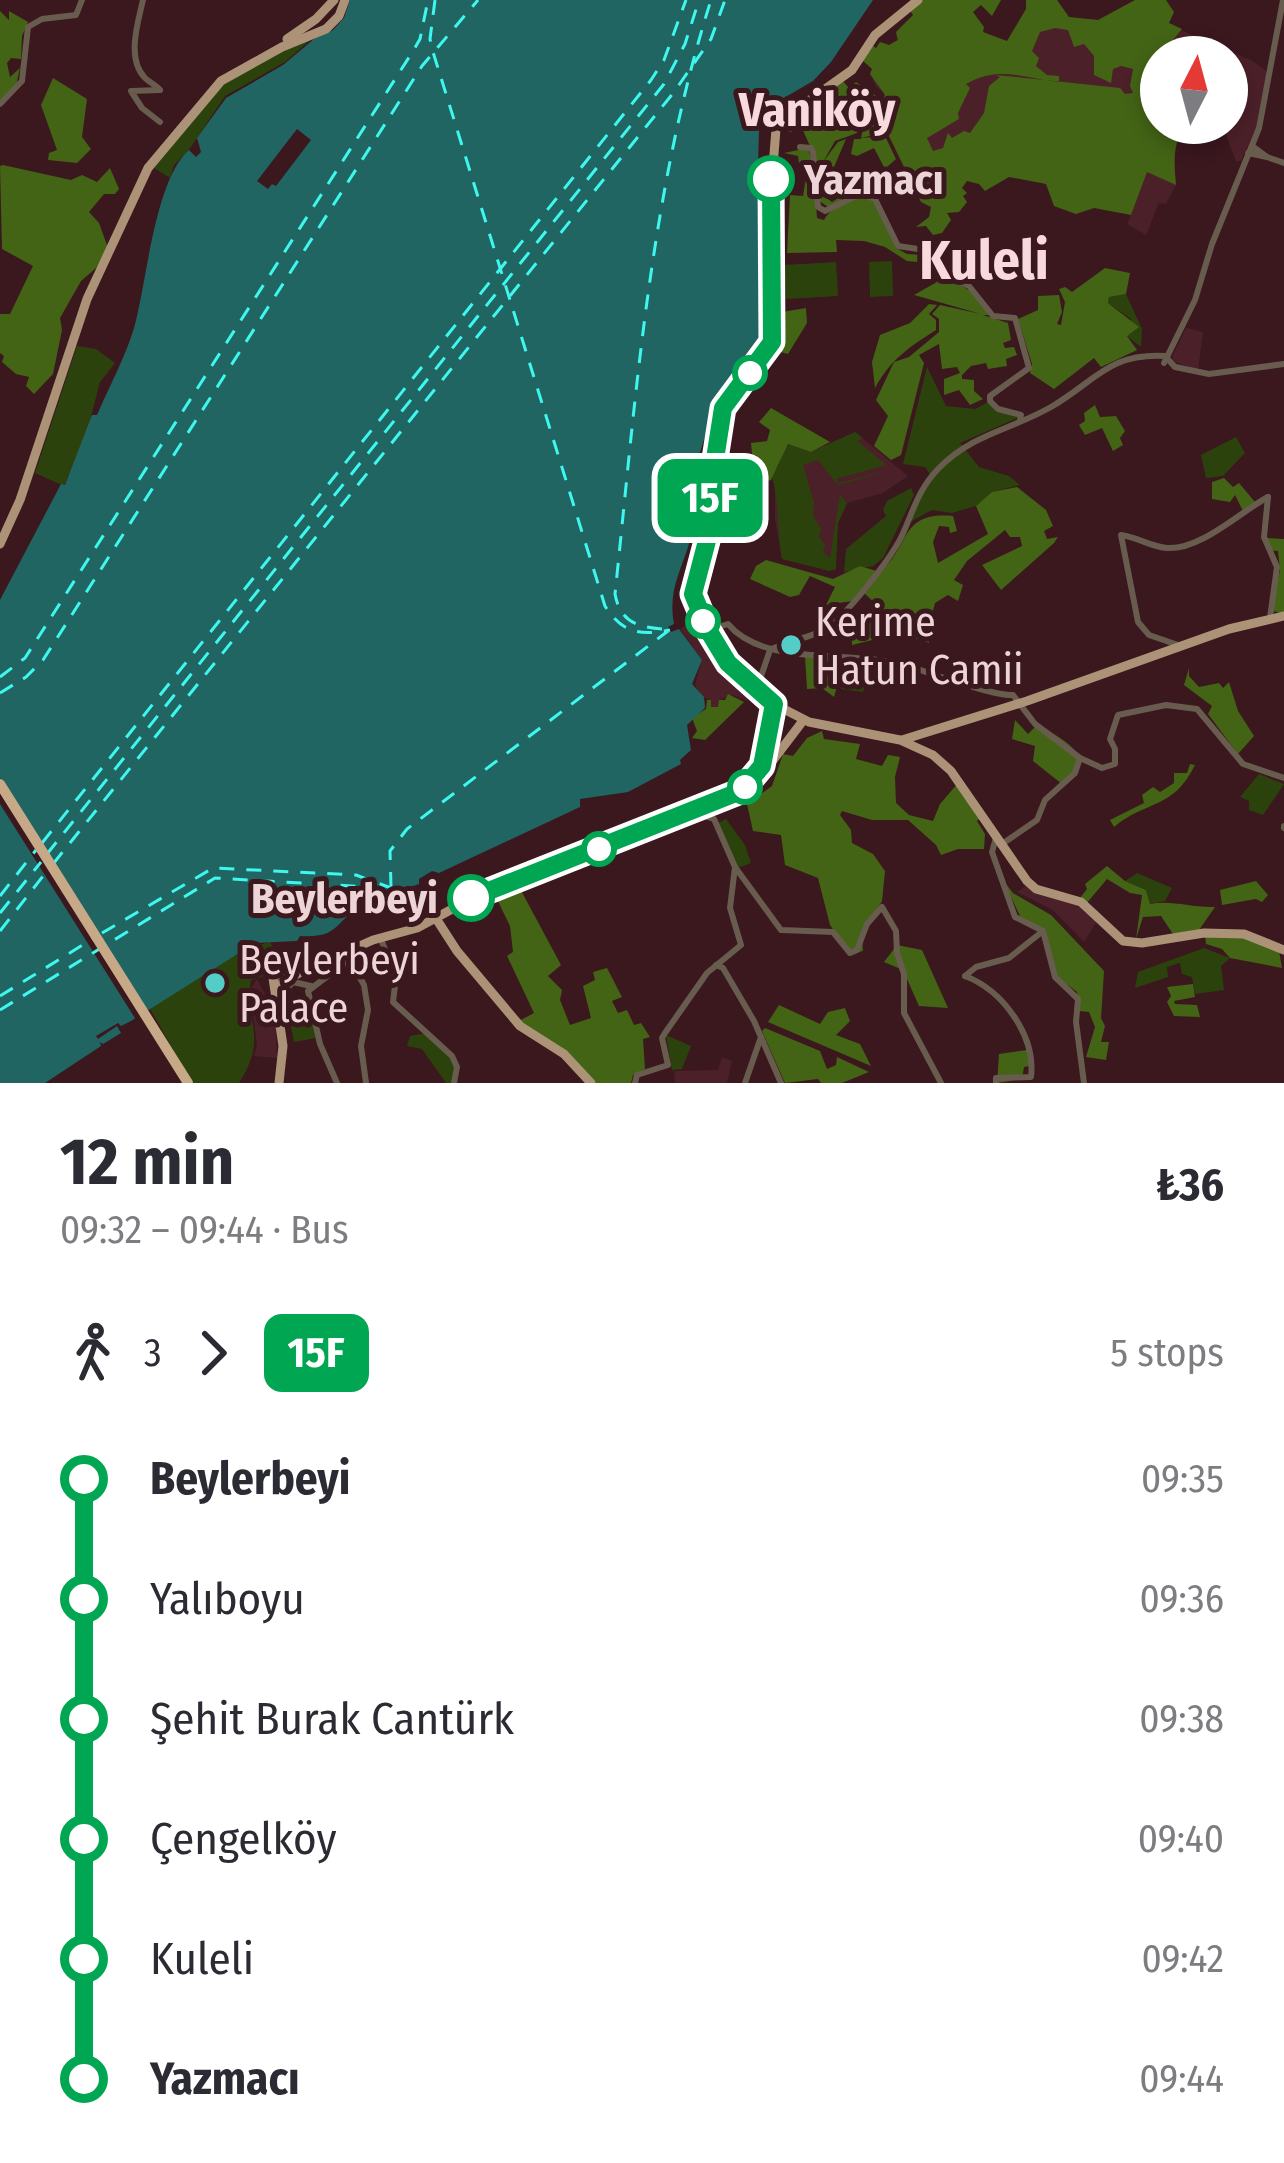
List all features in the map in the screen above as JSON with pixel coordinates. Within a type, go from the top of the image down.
[{"type":"highway","points":[[0,784],[185,1083]]},
{"type":"highway","points":[[0,795],[185,1083]]},
{"type":"main road","points":[[305,33],[334,0]]},
{"type":"main road","points":[[0,544],[20,500],[83,307],[150,166],[219,82],[305,33],[321,31],[339,16],[345,0]]},
{"type":"main road","points":[[918,0],[874,35],[852,70],[779,123],[772,150],[772,342],[723,408],[708,537],[693,594],[728,663],[774,704],[803,720],[906,741],[932,755],[962,783],[1036,889],[1081,902],[1118,939],[1136,943],[1225,932],[1244,934],[1284,950]]},
{"type":"main road","points":[[316,19],[314,26],[321,31]]},
{"type":"main road","points":[[906,741],[1279,618]]},
{"type":"main road","points":[[279,983],[437,920],[489,889],[741,791],[759,772],[774,704]]},
{"type":"main road","points":[[652,826],[735,798],[782,752],[803,720]]},
{"type":"main road","points":[[767,746],[782,752]]},
{"type":"main road","points":[[279,983],[373,940],[437,920]]},
{"type":"main road","points":[[437,920],[520,1027],[552,1045],[591,1083]]},
{"type":"main road","points":[[279,983],[281,1083]]},
{"type":"street","points":[[143,0],[136,27],[137,61],[143,76],[160,90],[132,90],[145,110],[175,134]]},
{"type":"street","points":[[1167,360],[1200,288],[1260,121],[1282,0]]},
{"type":"street","points":[[1,104],[22,81],[28,27],[41,20],[74,16],[80,2]]},
{"type":"street","points":[[800,147],[811,148],[818,175],[818,207],[825,211],[860,194],[875,199],[898,246],[936,251],[943,275],[970,286],[993,316],[1016,318],[1029,368],[990,396],[990,401],[998,409],[1021,415],[1020,420]]},
{"type":"street","points":[[1250,149],[1284,163]]},
{"type":"street","points":[[770,650],[831,626],[853,604],[865,584],[884,569],[928,479],[971,440],[1050,408],[1132,355],[1209,374],[1284,364]]},
{"type":"street","points":[[1182,647],[1149,635],[1138,622],[1121,535],[1162,547],[1180,546],[1222,528],[1268,496],[1264,537],[1277,567],[1279,618]]},
{"type":"street","points":[[708,630],[728,624],[745,641],[770,650],[896,663],[1013,695],[1034,724],[1080,758],[1109,769],[1115,764],[1110,739],[1118,715],[1185,706],[1201,711],[1243,764],[1284,778]]},
{"type":"street","points":[[758,688],[770,650]]},
{"type":"street","points":[[1080,758],[1075,773],[1045,800],[1037,820],[999,841],[992,852],[1015,916],[1043,932],[1055,977],[1078,998],[1076,1022],[1084,1083]]},
{"type":"street","points":[[698,814],[714,819],[735,867],[781,930],[833,932],[850,952],[857,950],[867,924],[882,907],[896,931],[904,974],[904,1012],[941,1083]]},
{"type":"street","points":[[635,1083],[638,1075],[668,1065],[662,1038],[707,973],[741,945],[730,908],[735,867]]},
{"type":"street","points":[[996,1083],[996,1078],[1031,1077],[1029,1051],[1004,1000],[965,976],[1009,958],[1043,932]]},
{"type":"street","points":[[382,942],[387,954],[381,969],[396,977],[394,1002],[452,1056],[458,1067],[454,1083]]},
{"type":"street","points":[[279,983],[310,986],[363,949]]},
{"type":"street","points":[[348,958],[364,985],[368,1010],[361,1046],[366,1083]]},
{"type":"street","points":[[716,965],[723,968],[761,1036],[781,1083]]},
{"type":"street","points":[[310,986],[317,1034],[337,1083]]},
{"type":"street","points":[[745,1083],[761,1036]]},
{"type":"shaded area","points":[[1057,0],[1069,17],[1098,20],[1135,0],[1147,0],[1162,22],[1195,36],[1140,36],[1140,144],[1176,144],[1176,185],[1166,204],[1159,203],[1146,235],[1127,224],[1131,215],[1124,211],[1094,208],[1076,214],[1054,206],[1046,184],[1029,179],[1009,177],[991,186],[953,176],[937,199],[921,202],[903,169],[916,114],[876,87],[872,69],[861,59],[870,44],[876,48],[880,42],[889,45],[897,40],[896,32],[1007,42],[1014,29]]},
{"type":"shaded area","points":[[1248,59],[1267,72],[1256,127],[1241,161],[1236,161],[1229,144],[1248,144]]},
{"type":"shaded area","points":[[1186,328],[1203,332],[1198,370],[1172,357]]},
{"type":"shaded area","points":[[855,432],[908,476],[883,493],[847,503],[838,523],[835,571],[782,559],[772,483],[811,452]]},
{"type":"shaded area","points":[[696,618],[754,692],[747,701],[733,695],[711,707],[711,700],[702,697],[695,685],[702,660],[680,629]]},
{"type":"shaded area","points":[[1027,885],[1078,905],[1097,921],[1084,942],[1053,910],[1017,892]]},
{"type":"shaded area","points":[[257,979],[275,1012],[277,1058],[254,1056],[257,1045],[250,990]]},
{"type":"shaded area","points":[[722,1057],[732,1061],[727,1083],[675,1083],[674,1071],[718,1070]]},
{"type":"green space","points":[[921,0],[1001,0],[992,16],[981,5],[973,12],[983,32],[1007,41],[1026,9],[1026,0],[1057,0],[1069,17],[1098,20],[1135,0],[1166,0],[1174,12],[1169,23],[1182,29],[1176,36],[1140,36],[1140,144],[1176,144],[1176,185],[1147,172],[1131,215],[1094,208],[1076,214],[1054,206],[1046,184],[1009,177],[985,191],[967,181],[962,188],[967,202],[959,212],[947,213],[951,220],[942,233],[933,235],[926,226],[916,227],[929,217],[931,207],[921,202],[887,132],[861,138],[863,127],[858,126],[852,129],[858,129],[857,133],[835,141],[823,162],[846,139],[822,195],[832,202],[840,197],[844,200],[828,207],[818,200],[820,169],[802,128],[790,132],[779,125],[842,80],[849,88],[856,82],[882,100],[885,95],[870,74],[872,69],[861,59],[870,44],[876,48],[880,42],[889,45],[898,40],[896,32],[913,15],[909,9]],"holes":[[[1068,30],[1074,47],[1084,44],[1094,56],[1094,75],[1111,83],[1113,69],[1133,69],[1133,93],[1059,82],[1059,76],[1047,75],[1036,66],[1039,58],[1032,51],[1040,32]],[[1000,74],[1048,80],[996,75],[1000,77],[989,86],[984,113],[970,133],[952,138],[948,133],[943,148],[933,151],[927,138],[959,119],[970,88],[966,84],[978,78]]]},
{"type":"green space","points":[[0,11],[9,20],[9,11],[28,22],[21,59],[11,58],[7,63],[10,77],[20,68],[16,86],[0,103]]},
{"type":"green space","points":[[315,36],[285,62],[225,96],[174,165],[170,178],[154,168],[215,92],[241,71]]},
{"type":"green space","points":[[53,78],[87,99],[82,137],[91,149],[77,163],[48,160],[49,153],[57,150],[41,105]]},
{"type":"green space","points":[[885,136],[896,159],[885,169],[874,148],[851,154],[854,139]]},
{"type":"green space","points":[[808,148],[817,218],[824,220],[844,203],[871,196],[896,248],[907,254],[938,256],[935,280],[929,282],[927,263],[907,261],[864,241],[836,240],[837,252],[787,253],[790,195],[803,196],[808,166],[799,164],[798,156],[784,153]]},
{"type":"green space","points":[[3,165],[71,180],[82,175],[97,182],[110,168],[119,189],[104,194],[89,212],[99,223],[108,248],[81,281],[60,318],[53,374],[34,394],[26,386],[29,377],[16,374],[2,362],[0,353],[0,314],[10,314],[33,266],[2,249]]},
{"type":"green space","points":[[870,167],[889,184],[874,194],[842,193],[843,177],[862,182]]},
{"type":"green space","points":[[892,261],[893,296],[870,297],[869,262]]},
{"type":"green space","points":[[836,262],[838,296],[786,299],[784,265]]},
{"type":"green space","points":[[1105,268],[1130,273],[1126,294],[1109,297],[1108,303],[1139,327],[1127,336],[1137,350],[1101,367],[1094,358],[1054,389],[1030,373],[1032,364],[1018,319],[1038,310],[1038,296],[1059,295],[1062,312],[1057,324],[1061,325],[1065,302],[1059,289],[1072,292]]},
{"type":"green space","points":[[942,275],[974,293],[989,315],[983,315],[1008,323],[1011,340],[1003,343],[1005,348],[1014,347],[1017,355],[1006,359],[1007,366],[971,366],[962,375],[962,379],[974,380],[974,391],[983,399],[970,405],[959,390],[944,395],[944,379],[960,373],[957,367],[942,369],[939,344],[919,355],[924,363],[901,455],[891,460],[874,446],[888,416],[876,400],[894,362],[909,357],[939,332],[939,319],[932,314],[940,305],[981,314],[914,295]]},
{"type":"green space","points":[[1126,294],[1142,329],[1141,347],[1127,336],[1131,319],[1108,303],[1109,297]]},
{"type":"green space","points":[[929,304],[937,305],[929,314],[936,320],[936,330],[901,355],[875,388],[872,362],[880,335],[910,323]]},
{"type":"green space","points":[[806,308],[807,323],[788,354],[770,349],[776,313]]},
{"type":"green space","points":[[77,346],[96,349],[115,363],[100,382],[86,436],[64,486],[35,473]]},
{"type":"green space","points":[[927,367],[946,406],[975,409],[988,402],[1022,416],[960,443],[979,467],[1009,476],[1020,485],[992,492],[982,504],[952,513],[932,510],[910,522],[931,476],[925,467],[903,464]]},
{"type":"green space","points":[[1095,405],[1100,417],[1116,416],[1125,431],[1120,438],[1123,445],[1113,451],[1102,428],[1085,435],[1079,425]]},
{"type":"green space","points":[[771,408],[830,442],[811,452],[788,444],[771,480],[740,477],[751,458],[760,466],[751,443],[767,441],[770,430],[759,422]]},
{"type":"green space","points":[[855,432],[863,438],[857,441],[886,465],[836,479],[838,483],[892,470],[838,485],[818,460],[803,465],[823,552],[830,558],[840,495],[847,503],[838,523],[836,569],[782,559],[771,474],[784,451],[789,444],[811,452]]},
{"type":"green space","points":[[1236,437],[1245,453],[1223,476],[1206,478],[1201,455]]},
{"type":"green space","points":[[725,459],[736,468],[735,477],[723,480],[720,509],[726,525],[713,519],[710,528],[715,471]]},
{"type":"green space","points":[[1224,478],[1233,487],[1239,483],[1255,502],[1243,511],[1235,495],[1230,502],[1212,499],[1212,482]]},
{"type":"green space","points":[[1017,487],[1046,510],[1053,526],[1044,531],[1047,539],[1058,537],[1001,590],[982,565],[1022,546],[1020,537],[1010,537],[1005,530],[967,561],[954,580],[963,585],[958,601],[948,595],[935,603],[929,643],[900,637],[852,645],[851,626],[880,608],[862,591],[852,601],[826,605],[835,587],[810,576],[799,595],[790,597],[750,579],[756,566],[766,560],[833,579],[860,566],[880,572],[914,525],[936,516],[953,516],[957,531],[950,533],[949,527],[939,526],[933,542],[938,563],[988,534],[976,506],[992,492]]},
{"type":"green space","points":[[911,488],[914,495],[883,558],[873,566],[844,572],[846,549],[886,516],[887,501]]},
{"type":"green space","points":[[1265,538],[1284,539],[1284,614],[1270,610],[1280,571],[1278,551],[1268,550]]},
{"type":"green space","points":[[805,657],[845,657],[834,697],[822,688],[807,689]]},
{"type":"green space","points":[[848,663],[870,667],[863,692],[841,689]]},
{"type":"green space","points":[[1189,668],[1189,676],[1199,687],[1219,683],[1223,688],[1229,682],[1238,711],[1254,736],[1238,754],[1208,714],[1212,706],[1184,685]]},
{"type":"green space","points":[[728,694],[744,702],[705,740],[692,738],[697,731],[692,718],[706,709],[707,700],[711,707],[718,707]]},
{"type":"green space","points":[[1015,720],[1028,734],[1038,724],[1074,750],[1078,765],[1062,784],[1033,761],[1035,746],[1012,739]]},
{"type":"green space","points":[[822,731],[824,739],[860,744],[856,759],[882,766],[888,755],[900,757],[896,803],[909,815],[933,821],[958,783],[981,817],[977,821],[985,834],[984,849],[941,855],[908,820],[872,820],[842,811],[852,843],[873,854],[885,871],[882,901],[862,934],[863,951],[851,954],[830,925],[818,878],[785,865],[781,835],[753,831],[747,804],[772,786],[783,754],[793,756],[807,738]]},
{"type":"green space","points":[[1190,764],[1195,765],[1178,790],[1114,827],[1110,820],[1144,803],[1142,795],[1153,787],[1160,792],[1174,783],[1174,773],[1187,773]]},
{"type":"green space","points":[[1259,774],[1284,784],[1263,815],[1249,810],[1249,801],[1240,797]]},
{"type":"green space","points":[[726,819],[745,845],[751,863],[738,868],[716,824]]},
{"type":"green space","points":[[1107,866],[1146,890],[1150,904],[1215,907],[1199,930],[1173,934],[1161,916],[1143,917],[1136,939],[1142,895],[1107,879],[1086,904],[1080,898],[1085,884]]},
{"type":"green space","points":[[1137,873],[1172,888],[1165,901],[1150,904],[1146,890],[1125,881]]},
{"type":"green space","points":[[1003,880],[1013,893],[1051,915],[1104,971],[1101,1042],[1109,1042],[1106,1060],[1086,1057],[1095,1027],[1089,1012],[1079,1011],[1077,992],[1056,976],[1044,930],[1021,918]]},
{"type":"green space","points":[[1256,881],[1268,895],[1262,902],[1222,905],[1220,890]]},
{"type":"green space","points":[[517,883],[561,965],[548,976],[562,990],[560,1000],[570,1025],[591,1018],[583,986],[595,980],[593,972],[607,968],[622,997],[612,1001],[618,1013],[627,1010],[634,1025],[641,1023],[650,1037],[643,1039],[645,1069],[633,1075],[631,1083],[592,1083],[580,1068],[515,1023],[534,1013],[507,956],[513,952],[510,926],[493,891]]},
{"type":"green space","points":[[1205,935],[1244,935],[1279,951],[1282,968],[1230,958],[1222,949],[1206,944]]},
{"type":"green space","points":[[270,942],[287,969],[251,980],[254,1042],[248,1067],[239,1083],[192,1083],[149,1007],[243,949]]},
{"type":"green space","points":[[897,945],[922,950],[948,1008],[919,1006],[903,970],[884,962]]},
{"type":"green space","points":[[1204,948],[1230,958],[1221,966],[1224,990],[1195,994],[1192,977],[1182,974],[1180,963],[1167,967],[1168,977],[1135,988],[1138,972]]},
{"type":"green space","points":[[1193,984],[1195,997],[1174,1001],[1197,1005],[1200,1017],[1174,1016],[1167,987]]},
{"type":"green space","points":[[308,1003],[316,1038],[294,1042],[287,1007]]},
{"type":"green space","points":[[779,1005],[820,1024],[828,1012],[845,1008],[850,1021],[836,1035],[860,1044],[871,1066],[768,1022]]},
{"type":"green space","points":[[765,1028],[820,1051],[827,1069],[836,1065],[837,1057],[869,1072],[842,1083],[818,1079],[785,1083],[762,1031]]},
{"type":"green space","points":[[427,1033],[455,1062],[452,1083],[446,1083],[422,1049],[407,1046],[410,1036]]},
{"type":"green space","points":[[666,1035],[691,1046],[682,1069],[672,1070]]},
{"type":"green space","points":[[1027,1050],[1030,1066],[1024,1067],[1022,1079],[997,1083],[999,1054]]},
{"type":"water","points":[[350,0],[873,0],[831,62],[813,81],[777,102],[759,129],[770,326],[731,378],[704,440],[693,482],[691,536],[674,592],[674,624],[668,627],[671,632],[679,629],[702,660],[692,684],[704,697],[705,708],[687,725],[691,750],[681,764],[628,792],[580,799],[580,807],[439,873],[432,871],[419,884],[368,902],[322,935],[255,943],[131,1021],[118,1023],[96,1036],[117,1026],[121,1033],[100,1042],[101,1046],[45,1083],[0,1083],[0,600],[61,484],[65,485],[92,415],[97,415],[126,350],[160,208],[177,165],[189,150],[196,157],[201,152],[197,138],[226,98],[333,30],[344,18]]},
{"type":"pier","points":[[297,129],[311,140],[276,186],[268,189],[257,181]]},
{"type":"pier","points":[[0,778],[149,1014],[138,1023],[0,804]]},
{"type":"ferry route","points":[[0,677],[25,658],[413,51],[428,0]]},
{"type":"ferry route","points":[[435,0],[433,52],[605,606],[618,622],[633,630],[670,630]]},
{"type":"ferry route","points":[[0,693],[43,660],[422,66],[478,0]]},
{"type":"ferry route","points":[[42,843],[651,80],[664,60],[686,0]]},
{"type":"ferry route","points":[[47,854],[664,84],[685,44],[699,0]]},
{"type":"ferry route","points":[[662,629],[631,621],[615,594],[659,220],[690,72],[711,0]]},
{"type":"ferry route","points":[[53,864],[674,92],[711,39],[725,0]]},
{"type":"ferry route","points":[[391,887],[390,851],[407,829],[668,631]]},
{"type":"ferry route","points":[[0,896],[36,850]]},
{"type":"ferry route","points":[[0,913],[41,862]]},
{"type":"ferry route","points":[[102,933],[213,868],[356,875],[391,888]]},
{"type":"ferry route","points":[[0,931],[47,871]]},
{"type":"ferry route","points":[[0,1010],[215,878],[386,888]]},
{"type":"ferry route","points":[[0,996],[94,938]]},
{"type":"bus line","name":"15F","points":[[471,898],[587,855],[655,823],[722,801],[741,791],[762,766],[774,704],[728,663],[693,594],[708,537],[723,408],[772,342],[771,179]]},
{"type":"place","name":"Yazmacı","points":[[771,179]]},
{"type":"place","name":"Kerime Hatun Camii","points":[[791,645]]},
{"type":"place","name":"Beylerbeyi","points":[[471,898]]},
{"type":"place","name":"Beylerbeyi Palace","points":[[215,983]]},
{"type":"district","name":"Vaniköy","points":[[817,109]]},
{"type":"district","name":"Kuleli","points":[[984,260]]}]
